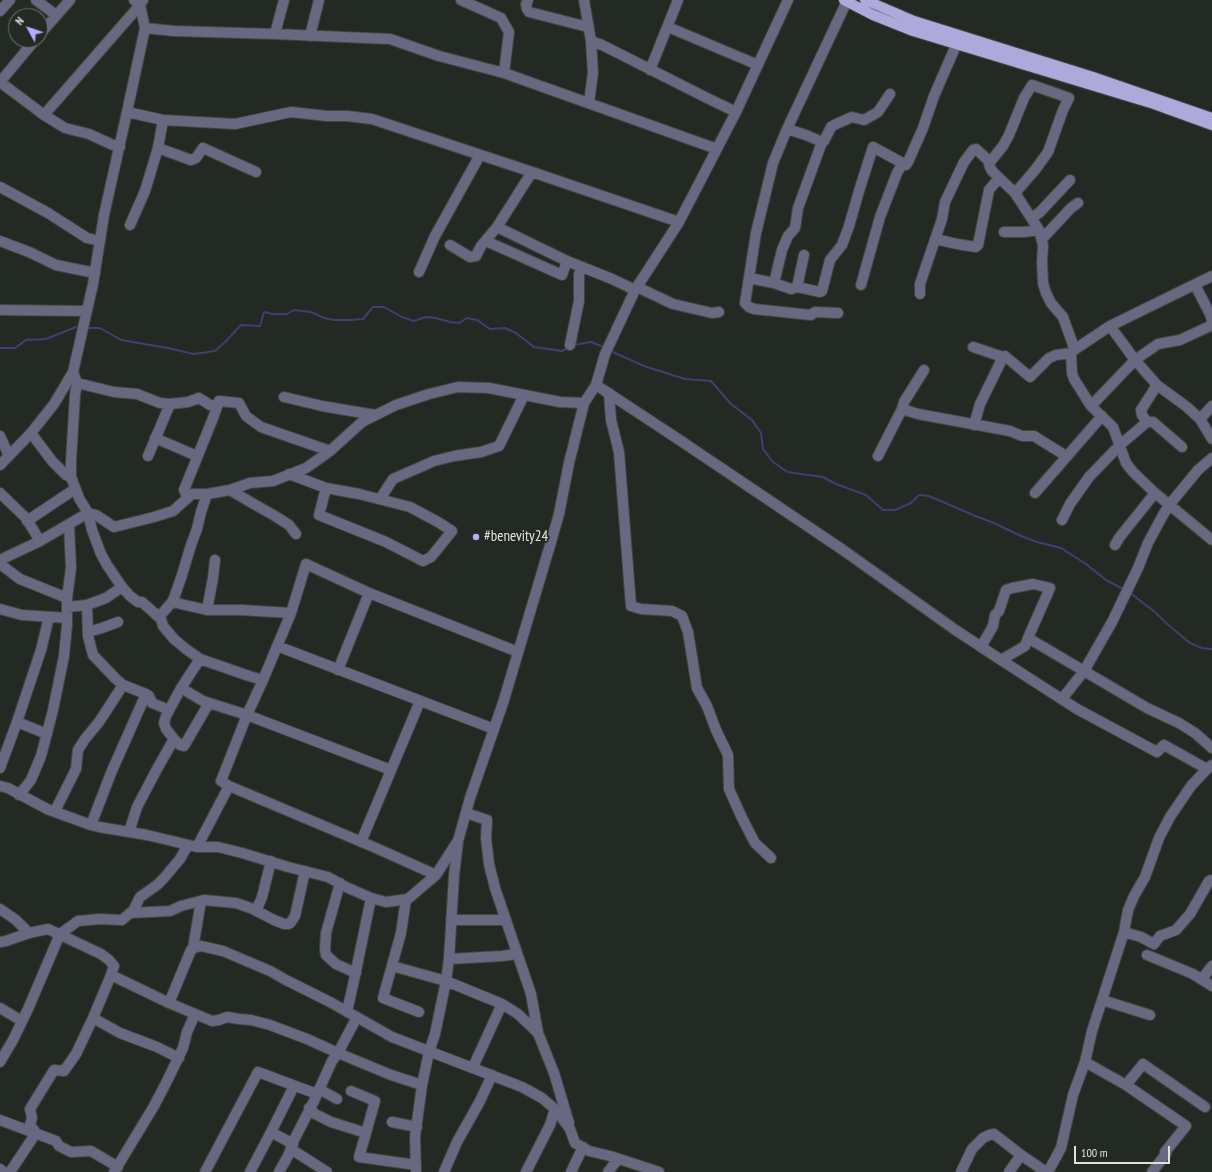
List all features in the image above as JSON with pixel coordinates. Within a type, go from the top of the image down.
[{"type":"main road","points":[[865,0],[914,21],[1093,77],[1212,118]]},
{"type":"main road","points":[[846,1],[873,15],[906,28],[1154,104],[1212,125]]},
{"type":"street","points":[[0,11],[10,0]]},
{"type":"street","points":[[36,0],[56,15]]},
{"type":"street","points":[[48,24],[70,0]]},
{"type":"street","points":[[275,34],[284,0]]},
{"type":"street","points":[[310,36],[319,0]]},
{"type":"street","points":[[461,0],[501,18],[509,32],[504,73]]},
{"type":"street","points":[[528,0],[526,4],[529,12],[588,27]]},
{"type":"street","points":[[584,0],[591,41],[593,73],[590,103]]},
{"type":"street","points":[[650,70],[678,0]]},
{"type":"street","points":[[351,1091],[375,1101],[359,1157],[416,1169],[415,1137],[422,1085],[429,1052],[435,1034],[449,959],[454,876],[458,840],[503,703],[559,514],[569,463],[584,403],[596,385],[605,354],[636,288],[679,222],[736,112],[788,0]]},
{"type":"street","points":[[838,313],[815,312],[811,315],[754,309],[749,307],[746,303],[756,233],[773,163],[787,129],[846,1]]},
{"type":"street","points":[[0,465],[31,433],[54,404],[73,372],[87,311],[104,215],[145,28],[139,2]]},
{"type":"street","points":[[44,115],[139,2]]},
{"type":"street","points":[[668,27],[758,65]]},
{"type":"street","points":[[145,28],[174,31],[390,39],[439,56],[504,73],[717,149]]},
{"type":"street","points":[[591,41],[602,45],[736,112]]},
{"type":"street","points":[[749,278],[774,283],[791,289],[797,287],[820,292],[822,291],[830,260],[842,246],[873,147],[906,165],[924,128],[934,96],[957,43]]},
{"type":"street","points":[[28,48],[0,82],[44,115],[65,128],[89,134],[120,147]]},
{"type":"street","points":[[990,162],[1003,146],[1024,98],[1032,85],[1069,98],[1063,110],[1048,152],[1036,170],[1015,193]]},
{"type":"street","points":[[774,283],[782,250],[788,236],[795,228],[798,208],[822,142],[834,125],[852,117],[864,120],[878,112],[890,94]]},
{"type":"street","points":[[127,112],[163,120],[235,124],[291,112],[372,119],[679,222]]},
{"type":"street","points":[[130,225],[145,191],[158,148],[163,120]]},
{"type":"street","points":[[787,129],[822,142]]},
{"type":"street","points":[[158,148],[191,160],[196,158],[203,148],[256,172]]},
{"type":"street","points":[[920,294],[920,284],[942,219],[945,202],[968,154],[976,149],[990,162],[990,167],[999,178],[1015,193],[1032,218],[1040,234],[1043,283],[1051,303],[1062,317],[1072,342],[1072,373],[1074,379],[1091,406],[1113,427],[1126,463],[1133,472],[1212,540]]},
{"type":"street","points":[[419,272],[436,236],[480,155]]},
{"type":"street","points":[[860,286],[880,217],[902,163]]},
{"type":"street","points":[[450,245],[470,257],[476,256],[497,227],[532,172]]},
{"type":"street","points":[[935,239],[957,244],[977,246],[989,190],[999,178]]},
{"type":"street","points":[[1032,218],[1040,212],[1070,180]]},
{"type":"street","points":[[0,187],[48,213],[86,238],[100,241]]},
{"type":"street","points":[[1004,232],[1040,234],[1078,203]]},
{"type":"street","points":[[497,227],[567,261],[673,304],[712,313],[719,312]]},
{"type":"street","points":[[0,241],[29,252],[56,265],[94,273]]},
{"type":"street","points":[[486,241],[562,275],[567,261]]},
{"type":"street","points":[[797,287],[804,255]]},
{"type":"street","points":[[570,345],[579,302],[579,274],[583,267]]},
{"type":"street","points":[[973,348],[1003,357],[1005,356],[1030,377],[1033,376],[1042,364],[1049,358],[1072,352],[1110,326],[1212,276]]},
{"type":"street","points":[[1091,406],[1135,360],[1158,344],[1180,340],[1210,326],[1211,318],[1195,285]]},
{"type":"street","points":[[0,310],[87,311]]},
{"type":"street","points":[[1110,326],[1135,360],[1157,385],[1187,407],[1200,419],[1212,439]]},
{"type":"street","points":[[974,425],[980,404],[1003,357]]},
{"type":"street","points":[[878,456],[902,409],[904,402],[924,370]]},
{"type":"street","points":[[73,372],[77,383],[75,395],[71,477],[79,498],[88,513],[92,530],[107,565],[130,596],[138,602],[142,602],[159,617],[174,639],[186,649],[200,659],[264,680]]},
{"type":"street","points":[[77,383],[114,392],[137,394],[160,403],[170,404],[188,402],[199,398],[210,405],[216,406]]},
{"type":"street","points":[[596,385],[678,438],[843,550],[1000,660],[1077,709],[1157,752],[1164,745],[1209,767],[1191,786],[1166,824],[1159,838],[1145,877],[1128,910],[1124,932],[1092,1031],[1085,1062],[1073,1095],[1061,1148],[1047,1172],[1021,1155],[994,1134],[983,1138],[972,1149],[961,1172]]},
{"type":"street","points":[[1147,422],[1142,415],[1141,410],[1157,385]]},
{"type":"street","points":[[0,560],[40,541],[88,513],[96,515],[114,527],[173,511],[192,494],[207,494],[230,490],[250,483],[273,481],[306,468],[330,451],[362,422],[396,405],[429,394],[458,388],[489,388],[560,402],[584,403]]},
{"type":"street","points":[[609,393],[611,420],[618,452],[631,606],[672,611],[682,616],[688,632],[697,688],[707,706],[728,755],[729,789],[742,818],[756,843],[772,858]]},
{"type":"street","points":[[380,499],[394,479],[434,461],[481,452],[499,446],[524,395]]},
{"type":"street","points":[[284,397],[322,406],[375,415]]},
{"type":"street","points":[[188,498],[184,490],[219,401],[239,403],[246,416],[261,426],[330,451]]},
{"type":"street","points":[[148,456],[170,404]]},
{"type":"street","points":[[1200,419],[1212,406]]},
{"type":"street","points":[[902,409],[918,414],[1010,431],[1022,436],[1034,436],[1066,456]]},
{"type":"street","points":[[1035,493],[1102,416]]},
{"type":"street","points":[[1062,520],[1070,504],[1089,477],[1120,445],[1147,422],[1153,422],[1182,447]]},
{"type":"street","points":[[31,433],[52,461],[66,475],[71,477]]},
{"type":"street","points":[[0,436],[9,456]]},
{"type":"street","points":[[155,438],[197,456]]},
{"type":"street","points":[[1062,699],[1084,671],[1112,622],[1138,568],[1148,543],[1163,515],[1170,504],[1198,470],[1212,458]]},
{"type":"street","points":[[289,474],[326,488],[380,499],[410,508],[452,531],[430,557],[423,561],[386,542],[319,515],[326,488]]},
{"type":"street","points":[[27,521],[75,489]]},
{"type":"street","points":[[230,490],[275,516],[296,534]]},
{"type":"street","points":[[1115,545],[1155,492]]},
{"type":"street","points":[[0,493],[21,512],[40,541]]},
{"type":"street","points":[[159,617],[172,602],[197,529],[207,494]]},
{"type":"street","points":[[19,795],[31,780],[36,770],[48,734],[64,656],[71,568],[69,524]]},
{"type":"street","points":[[207,610],[215,560]]},
{"type":"street","points":[[0,564],[20,579],[67,608]]},
{"type":"street","points":[[436,875],[229,786],[221,781],[247,714],[264,680],[291,613],[306,564],[369,593],[518,652]]},
{"type":"street","points":[[981,647],[993,626],[995,615],[999,611],[1006,590],[1033,584],[1050,588],[1025,646],[1000,660]]},
{"type":"street","points":[[0,608],[22,615],[49,617],[67,608],[87,605],[106,598],[122,587]]},
{"type":"street","points":[[338,670],[369,593]]},
{"type":"street","points":[[172,602],[207,610],[242,610],[291,613]]},
{"type":"street","points":[[87,605],[88,632],[94,655],[101,664],[124,685],[146,694],[149,696],[152,703],[169,710]]},
{"type":"street","points":[[0,768],[41,650],[49,617]]},
{"type":"street","points":[[88,632],[118,622]]},
{"type":"street","points":[[1028,638],[1147,708],[1179,723],[1195,733],[1212,748]]},
{"type":"street","points":[[278,646],[494,729]]},
{"type":"street","points":[[200,659],[181,688],[164,722],[166,728],[180,745],[184,746],[210,703]]},
{"type":"street","points":[[55,811],[76,769],[78,750],[85,738],[99,722],[124,685]]},
{"type":"street","points":[[181,688],[203,701],[247,714],[391,770]]},
{"type":"street","points":[[91,825],[111,773],[146,694]]},
{"type":"street","points":[[362,842],[420,701]]},
{"type":"street","points":[[17,722],[48,734]]},
{"type":"street","points":[[129,832],[137,807],[174,739]]},
{"type":"street","points":[[0,786],[8,788],[47,809],[91,825],[147,835],[192,846],[218,847],[328,877],[370,898],[386,902],[408,899],[436,875],[458,840]]},
{"type":"street","points":[[132,913],[140,897],[157,885],[192,846],[229,786]]},
{"type":"street","points":[[466,813],[487,820],[486,838],[489,864],[495,888],[531,994],[538,1033],[554,1073],[575,1143],[589,1151],[659,1172]]},
{"type":"street","points":[[256,910],[262,897],[271,862]]},
{"type":"street","points":[[0,1062],[22,1021],[60,934],[78,921],[100,919],[122,920],[130,913],[170,911],[181,906],[204,900],[236,903],[256,910],[284,924],[289,924],[295,916],[305,871]]},
{"type":"street","points":[[1124,932],[1141,937],[1154,944],[1160,936],[1176,930],[1190,914],[1209,881],[1212,880]]},
{"type":"street","points":[[340,883],[326,933],[325,950],[326,955],[336,964],[356,974]]},
{"type":"street","points":[[347,1012],[356,974],[370,898]]},
{"type":"street","points":[[406,899],[401,933],[383,998],[419,1012]]},
{"type":"street","points":[[169,1003],[193,948],[201,901]]},
{"type":"street","points":[[0,909],[16,920],[29,933]]},
{"type":"street","points":[[451,920],[506,920]]},
{"type":"street","points":[[0,942],[48,929],[101,954],[114,966],[112,975],[76,1054],[64,1071],[54,1070],[30,1109],[32,1118],[30,1125],[36,1133]]},
{"type":"street","points":[[193,948],[200,946],[223,951],[247,960],[357,1017],[392,1037],[522,1087],[542,1098],[555,1109],[570,1129]]},
{"type":"street","points":[[449,959],[517,954]]},
{"type":"street","points":[[1147,955],[1193,974],[1212,986]]},
{"type":"street","points":[[392,966],[446,981],[502,1004],[518,1014],[538,1033]]},
{"type":"street","points":[[1202,979],[1212,966]]},
{"type":"street","points":[[112,975],[169,1003],[212,1021],[227,1017],[251,1020],[270,1025],[391,1075],[422,1085]]},
{"type":"street","points":[[1102,1000],[1150,1015]]},
{"type":"street","points":[[473,1068],[502,1004]]},
{"type":"street","points":[[0,1008],[22,1021]]},
{"type":"street","points":[[0,1120],[56,1141],[59,1146],[71,1152],[91,1151],[116,1169],[154,1106],[179,1058],[187,1032],[195,1014]]},
{"type":"street","points":[[280,1172],[332,1061],[338,1053],[357,1017]]},
{"type":"street","points":[[93,1018],[120,1033],[157,1047],[179,1058]]},
{"type":"street","points":[[1085,1062],[1126,1085],[1186,1126],[1165,1152],[1166,1154],[1152,1172]]},
{"type":"street","points":[[1126,1085],[1143,1064],[1205,1107]]},
{"type":"street","points":[[205,1172],[258,1072],[294,1086],[318,1091],[338,1099]]},
{"type":"street","points":[[444,1172],[457,1142],[492,1075]]},
{"type":"street","points":[[250,1172],[294,1086]]},
{"type":"street","points":[[310,1108],[315,1114],[331,1122],[366,1133]]},
{"type":"street","points":[[526,1172],[550,1125],[555,1109]]},
{"type":"street","points":[[392,1122],[417,1127]]},
{"type":"street","points":[[271,1132],[327,1172]]},
{"type":"street","points":[[10,1172],[36,1133]]},
{"type":"street","points":[[571,1172],[583,1147]]},
{"type":"street","points":[[1009,1172],[1021,1155]]},
{"type":"street","points":[[608,1172],[618,1159]]},
{"type":"street","points":[[0,1169],[4,1172]]},
{"type":"waterway","points":[[87,328],[100,328],[121,340],[194,354],[215,351],[241,325],[260,326],[264,312],[273,314],[287,314],[294,310],[311,312],[324,318],[334,320],[350,320],[363,319],[373,307],[384,307],[402,317],[414,321],[426,317],[459,323],[467,318],[477,320],[490,329],[505,328],[516,333],[534,347],[562,351],[568,348]]},
{"type":"waterway","points":[[0,348],[15,348],[26,340],[46,339],[76,327]]},
{"type":"waterway","points":[[574,345],[591,342],[604,347]]},
{"type":"waterway","points":[[610,350],[644,366],[685,379],[711,381],[731,404],[752,420],[761,433],[763,449],[772,461],[787,472],[823,477],[836,484],[866,495],[883,510],[895,510],[911,503],[919,495],[929,496],[1021,536],[1061,548],[1086,564],[1106,580],[1123,589]]},
{"type":"waterway","points":[[1129,592],[1156,613],[1190,643],[1202,648],[1212,649]]},
{"type":"place","name":"#benevity24","points":[[476,537]]}]
